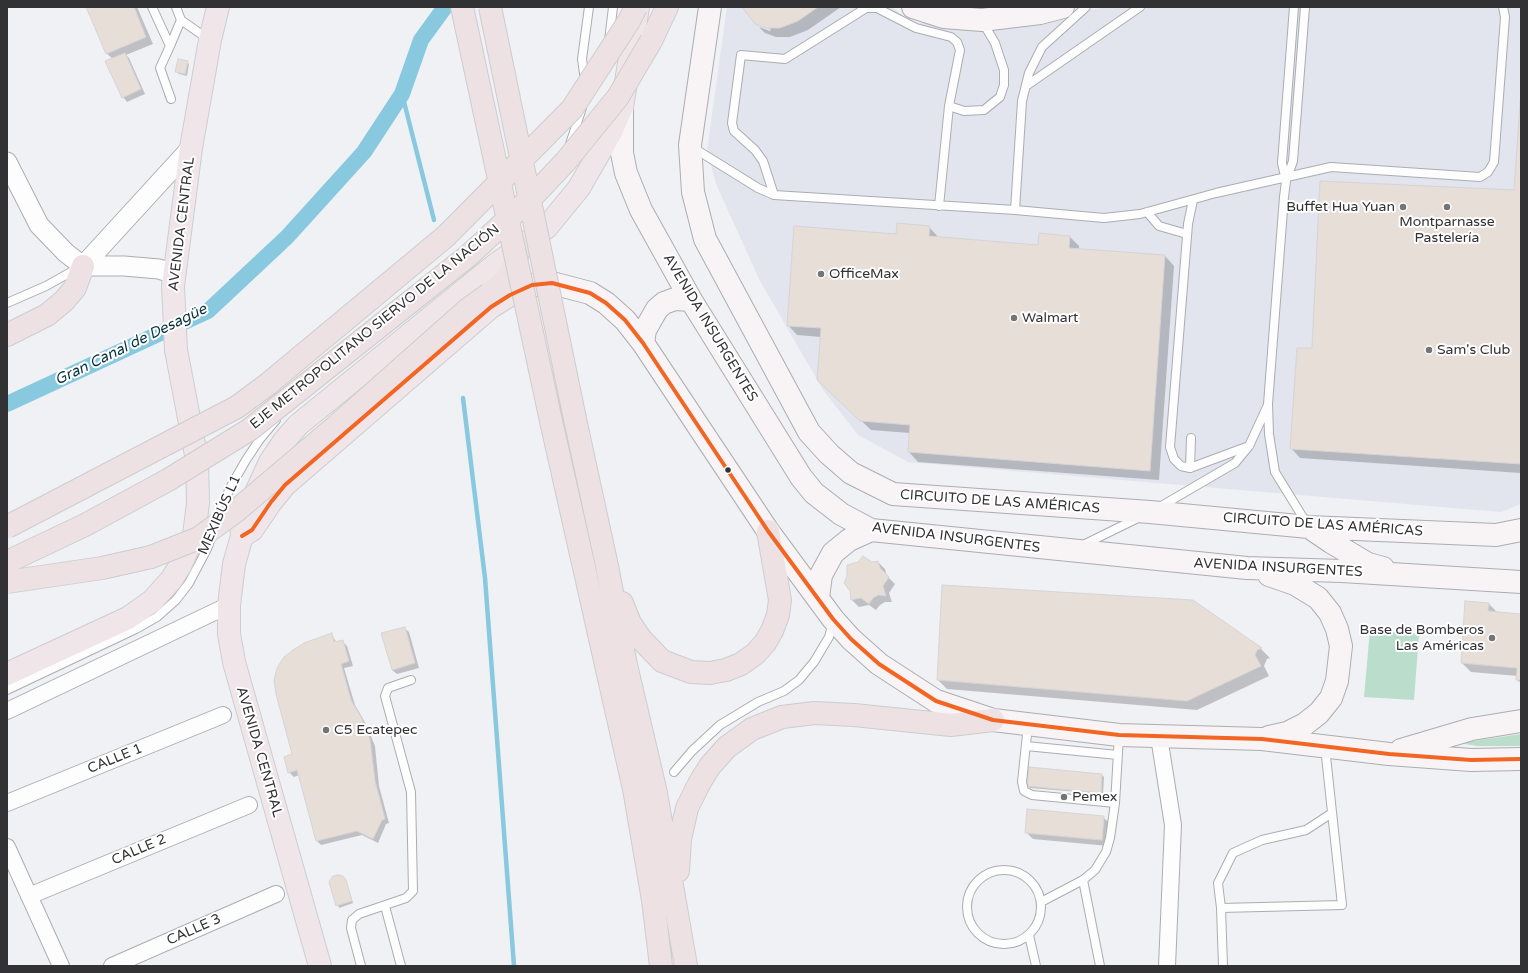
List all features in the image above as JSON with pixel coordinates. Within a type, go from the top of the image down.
[{"type":"highway","name":"AVENIDA CENTRAL","points":[[7,674],[128,618],[152,601],[166,586],[180,566],[189,549],[196,523],[199,483],[198,460],[181,382],[173,322],[173,280],[191,148],[210,40],[218,7]]},
{"type":"highway","points":[[462,7],[551,421],[634,789],[661,966]]},
{"type":"highway","points":[[490,7],[575,419],[607,566],[626,665],[656,793],[686,966]]},
{"type":"highway","name":"AVENIDA CENTRAL","points":[[320,966],[234,662],[229,634],[229,605],[234,564],[242,536],[241,525],[261,480],[284,441],[298,424],[495,264],[512,242],[547,227],[579,188],[610,134],[622,107],[637,7]]},
{"type":"highway","name":"EJE METROPOLITANO SIERVO DE LA NACIÓN","points":[[7,527],[237,407],[274,379],[446,236],[572,110],[637,7]]},
{"type":"highway","name":"EJE METROPOLITANO SIERVO DE LA NACIÓN","points":[[7,562],[85,525],[168,480],[249,430],[468,256],[534,195],[566,160],[618,97],[651,41],[667,7]]},
{"type":"highway","points":[[7,582],[102,568],[151,557],[199,538],[236,511],[334,428],[468,310],[507,279],[512,242]]},
{"type":"highway","points":[[7,336],[47,315],[64,301],[75,288],[83,266]]},
{"type":"highway","points":[[507,279],[532,285]]},
{"type":"highway","points":[[242,536],[252,530],[271,502],[285,485],[491,307],[510,295],[532,285]]},
{"type":"highway","points":[[607,566],[630,623],[650,651],[662,661],[691,672],[710,673],[726,670],[741,664],[755,654],[772,631],[778,615],[779,593],[768,531]]},
{"type":"highway","points":[[676,904],[680,839],[687,808],[710,766],[727,747],[752,729],[782,717],[814,712],[951,725],[994,720]]},
{"type":"main road","name":"CIRCUITO DE LAS AMÉRICAS","points":[[710,7],[690,145],[693,192],[705,239],[809,432],[829,454],[851,473],[893,494],[1150,512],[1309,527],[1496,535],[1521,530]]},
{"type":"main road","points":[[913,7],[982,20],[1040,13],[1063,7]]},
{"type":"main road","name":"AVENIDA INSURGENTES","points":[[622,107],[622,153],[626,173],[641,210],[691,300],[801,477],[814,493],[841,514],[871,530],[1247,568],[1519,581]]},
{"type":"main road","points":[[532,285],[552,283],[590,293],[606,303],[625,320],[643,343],[768,531],[818,596],[833,619],[851,639],[880,664],[912,687],[936,701],[994,720],[1028,724],[1119,745],[1159,737],[1262,739],[1388,754],[1471,760],[1521,759]]},
{"type":"main road","points":[[643,343],[645,330],[656,309],[664,303],[675,299],[691,300]]},
{"type":"main road","points":[[1309,527],[1368,564],[1409,576]]},
{"type":"main road","points":[[818,596],[821,575],[833,553],[849,540],[871,530]]},
{"type":"main road","points":[[1247,568],[1295,584],[1318,598],[1330,613],[1337,629],[1341,646],[1337,681],[1330,698],[1319,713],[1305,724],[1287,733],[1262,739]]},
{"type":"main road","points":[[1388,754],[1472,729],[1521,721]]},
{"type":"street","points":[[83,266],[191,148]]},
{"type":"street","points":[[7,162],[39,225],[66,253],[83,266],[124,266],[160,269],[173,280]]},
{"type":"street","points":[[7,711],[229,605]]},
{"type":"street","name":"CALLE 1","points":[[7,802],[223,715]]},
{"type":"street","points":[[1159,737],[1173,824],[1167,966]]},
{"type":"street","name":"CALLE 2","points":[[29,896],[249,805]]},
{"type":"street","points":[[7,846],[61,966]]},
{"type":"street","name":"CALLE 3","points":[[112,966],[276,894]]},
{"type":"lane","points":[[152,7],[170,46]]},
{"type":"lane","points":[[176,7],[181,20],[210,40]]},
{"type":"lane","points":[[588,89],[583,76],[582,59],[589,7]]},
{"type":"lane","points":[[512,242],[522,219],[546,190],[570,144],[588,89],[598,78],[606,59],[613,7]]},
{"type":"lane","points":[[1015,210],[1022,101],[1029,73],[1042,47],[1086,7]]},
{"type":"lane","points":[[1026,86],[1140,7]]},
{"type":"lane","points":[[1286,179],[1282,163],[1294,7]]},
{"type":"lane","points":[[1305,7],[1293,161],[1286,179],[1268,404],[1269,434],[1276,472],[1309,527]]},
{"type":"lane","points":[[690,145],[758,188],[774,195],[1015,210],[1104,218],[1147,212],[1331,167],[1480,176],[1488,172],[1494,162],[1505,18],[1503,7]]},
{"type":"lane","points":[[774,195],[763,161],[755,150],[734,131],[732,123],[741,55],[785,59],[866,8],[877,8],[916,28],[951,37],[957,42],[960,50],[949,106],[939,206]]},
{"type":"lane","points":[[171,100],[160,68],[181,20]]},
{"type":"lane","points":[[949,106],[964,111],[984,110],[1000,97],[1004,85],[1004,70],[995,44],[982,20]]},
{"type":"lane","points":[[1193,200],[1187,234],[1170,447],[1174,459],[1181,466],[1190,468],[1249,446]]},
{"type":"lane","points":[[1147,212],[1159,226],[1187,234]]},
{"type":"lane","points":[[385,333],[478,259]]},
{"type":"lane","points":[[7,303],[46,286],[83,266]]},
{"type":"lane","points":[[1069,551],[1150,512],[1235,463],[1249,446],[1268,404]]},
{"type":"lane","name":"MEXIBÚS L1","points":[[7,690],[136,629],[167,609],[189,583],[207,549],[217,518],[230,488],[246,460],[260,439],[282,415]]},
{"type":"lane","points":[[1190,468],[1191,438]]},
{"type":"lane","points":[[674,772],[692,751],[720,725],[758,702],[784,691],[799,680],[814,662],[829,637],[833,619]]},
{"type":"lane","points":[[362,966],[351,928],[352,920],[359,914],[406,898],[413,891],[411,792],[384,696],[392,686],[411,680]]},
{"type":"lane","points":[[1028,724],[1022,782],[1024,791],[1027,794],[1115,803]]},
{"type":"lane","points":[[1026,746],[1119,745],[1115,803],[1110,838],[1106,852],[1095,870],[1083,880],[1041,902]]},
{"type":"lane","points":[[1221,908],[1342,905],[1325,746]]},
{"type":"lane","points":[[1223,966],[1221,908],[1218,883],[1233,854],[1262,840],[1306,830],[1332,813]]},
{"type":"lane","points":[[1008,870],[1020,873],[1030,880],[1037,890],[1041,902],[1040,914],[1036,925],[1029,935],[1018,941],[1007,944],[994,943],[984,938],[974,929],[969,918],[967,906],[969,894],[975,883],[984,875],[996,871],[1008,870]]},
{"type":"lane","points":[[1083,880],[1100,966]]},
{"type":"lane","points":[[384,906],[401,966]]},
{"type":"lane","points":[[1029,935],[1036,966]]},
{"type":"shaded area","points":[[727,7],[892,7],[911,22],[977,27],[1107,7],[1521,7],[1521,504],[1501,512],[908,462],[858,435],[823,390],[760,281],[716,184],[707,150]]},
{"type":"green space","points":[[1370,630],[1419,634],[1414,700],[1364,697]]},
{"type":"green space","points":[[1521,734],[1521,746],[1477,746],[1459,743]]},
{"type":"building","points":[[86,7],[134,7],[146,37],[106,54]]},
{"type":"building","points":[[742,7],[818,7],[798,21],[780,28],[766,28],[755,24]]},
{"type":"building","points":[[125,53],[141,89],[122,98],[105,61]]},
{"type":"building","points":[[178,59],[188,61],[185,74],[175,72]]},
{"type":"building","points":[[1521,90],[1521,464],[1290,449],[1297,348],[1312,348],[1320,181],[1514,190]]},
{"type":"building","points":[[897,223],[930,226],[929,236],[1038,245],[1039,233],[1070,236],[1069,248],[1165,255],[1150,471],[908,452],[910,425],[860,421],[817,380],[821,328],[787,326],[794,226],[896,234]]},
{"type":"building","points":[[863,556],[872,562],[878,561],[880,568],[889,577],[883,586],[886,596],[878,595],[873,598],[869,604],[861,598],[851,600],[850,591],[844,583],[847,576],[847,565],[858,562]]},
{"type":"building","points":[[942,585],[1193,600],[1262,648],[1257,650],[1255,655],[1261,666],[1187,701],[937,680]]},
{"type":"building","name":"Base de Bomberos Las Américas","points":[[1465,601],[1489,603],[1488,611],[1521,614],[1521,680],[1516,680],[1517,668],[1461,663]]},
{"type":"building","points":[[405,627],[415,663],[392,670],[381,633]]},
{"type":"building","name":"C5 Ecatepec","points":[[332,633],[334,642],[343,640],[349,661],[341,664],[351,700],[362,719],[370,740],[375,781],[385,819],[382,820],[373,839],[357,831],[316,841],[297,770],[288,773],[284,757],[292,754],[276,694],[274,680],[277,668],[284,657],[304,643]]},
{"type":"building","points":[[1029,767],[1102,774],[1101,793],[1027,786]]},
{"type":"building","points":[[1027,809],[1104,816],[1102,840],[1025,833]]},
{"type":"building","points":[[333,876],[343,876],[346,880],[352,901],[336,906],[329,882]]},
{"type":"waterway","name":"Gran Canal de Desagüe","points":[[7,404],[208,311],[287,237],[364,152],[402,94],[421,40],[445,7]]},
{"type":"waterway","points":[[402,94],[434,220]]},
{"type":"waterway","points":[[463,398],[485,578],[514,966]]},
{"type":"transit line","points":[[242,536],[252,530],[271,502],[285,485],[491,307],[510,295],[532,285],[552,283],[590,293],[606,303],[625,320],[643,343],[768,531],[833,619],[851,639],[879,664],[936,701],[993,720],[1119,735],[1262,739],[1389,754],[1471,760],[1521,759]]},
{"type":"place","name":"Buffet Hua Yuan","points":[[1403,207]]},
{"type":"place","name":"Montparnasse Pastelería","points":[[1447,207]]},
{"type":"place","name":"OfficeMax","points":[[821,274]]},
{"type":"place","name":"Walmart","points":[[1014,318]]},
{"type":"place","name":"Sam's Club","points":[[1429,350]]},
{"type":"place","name":"Base de Bomberos Las Américas","points":[[1492,638]]},
{"type":"place","name":"C5 Ecatepec","points":[[326,730]]},
{"type":"place","name":"Pemex","points":[[1064,797]]}]
